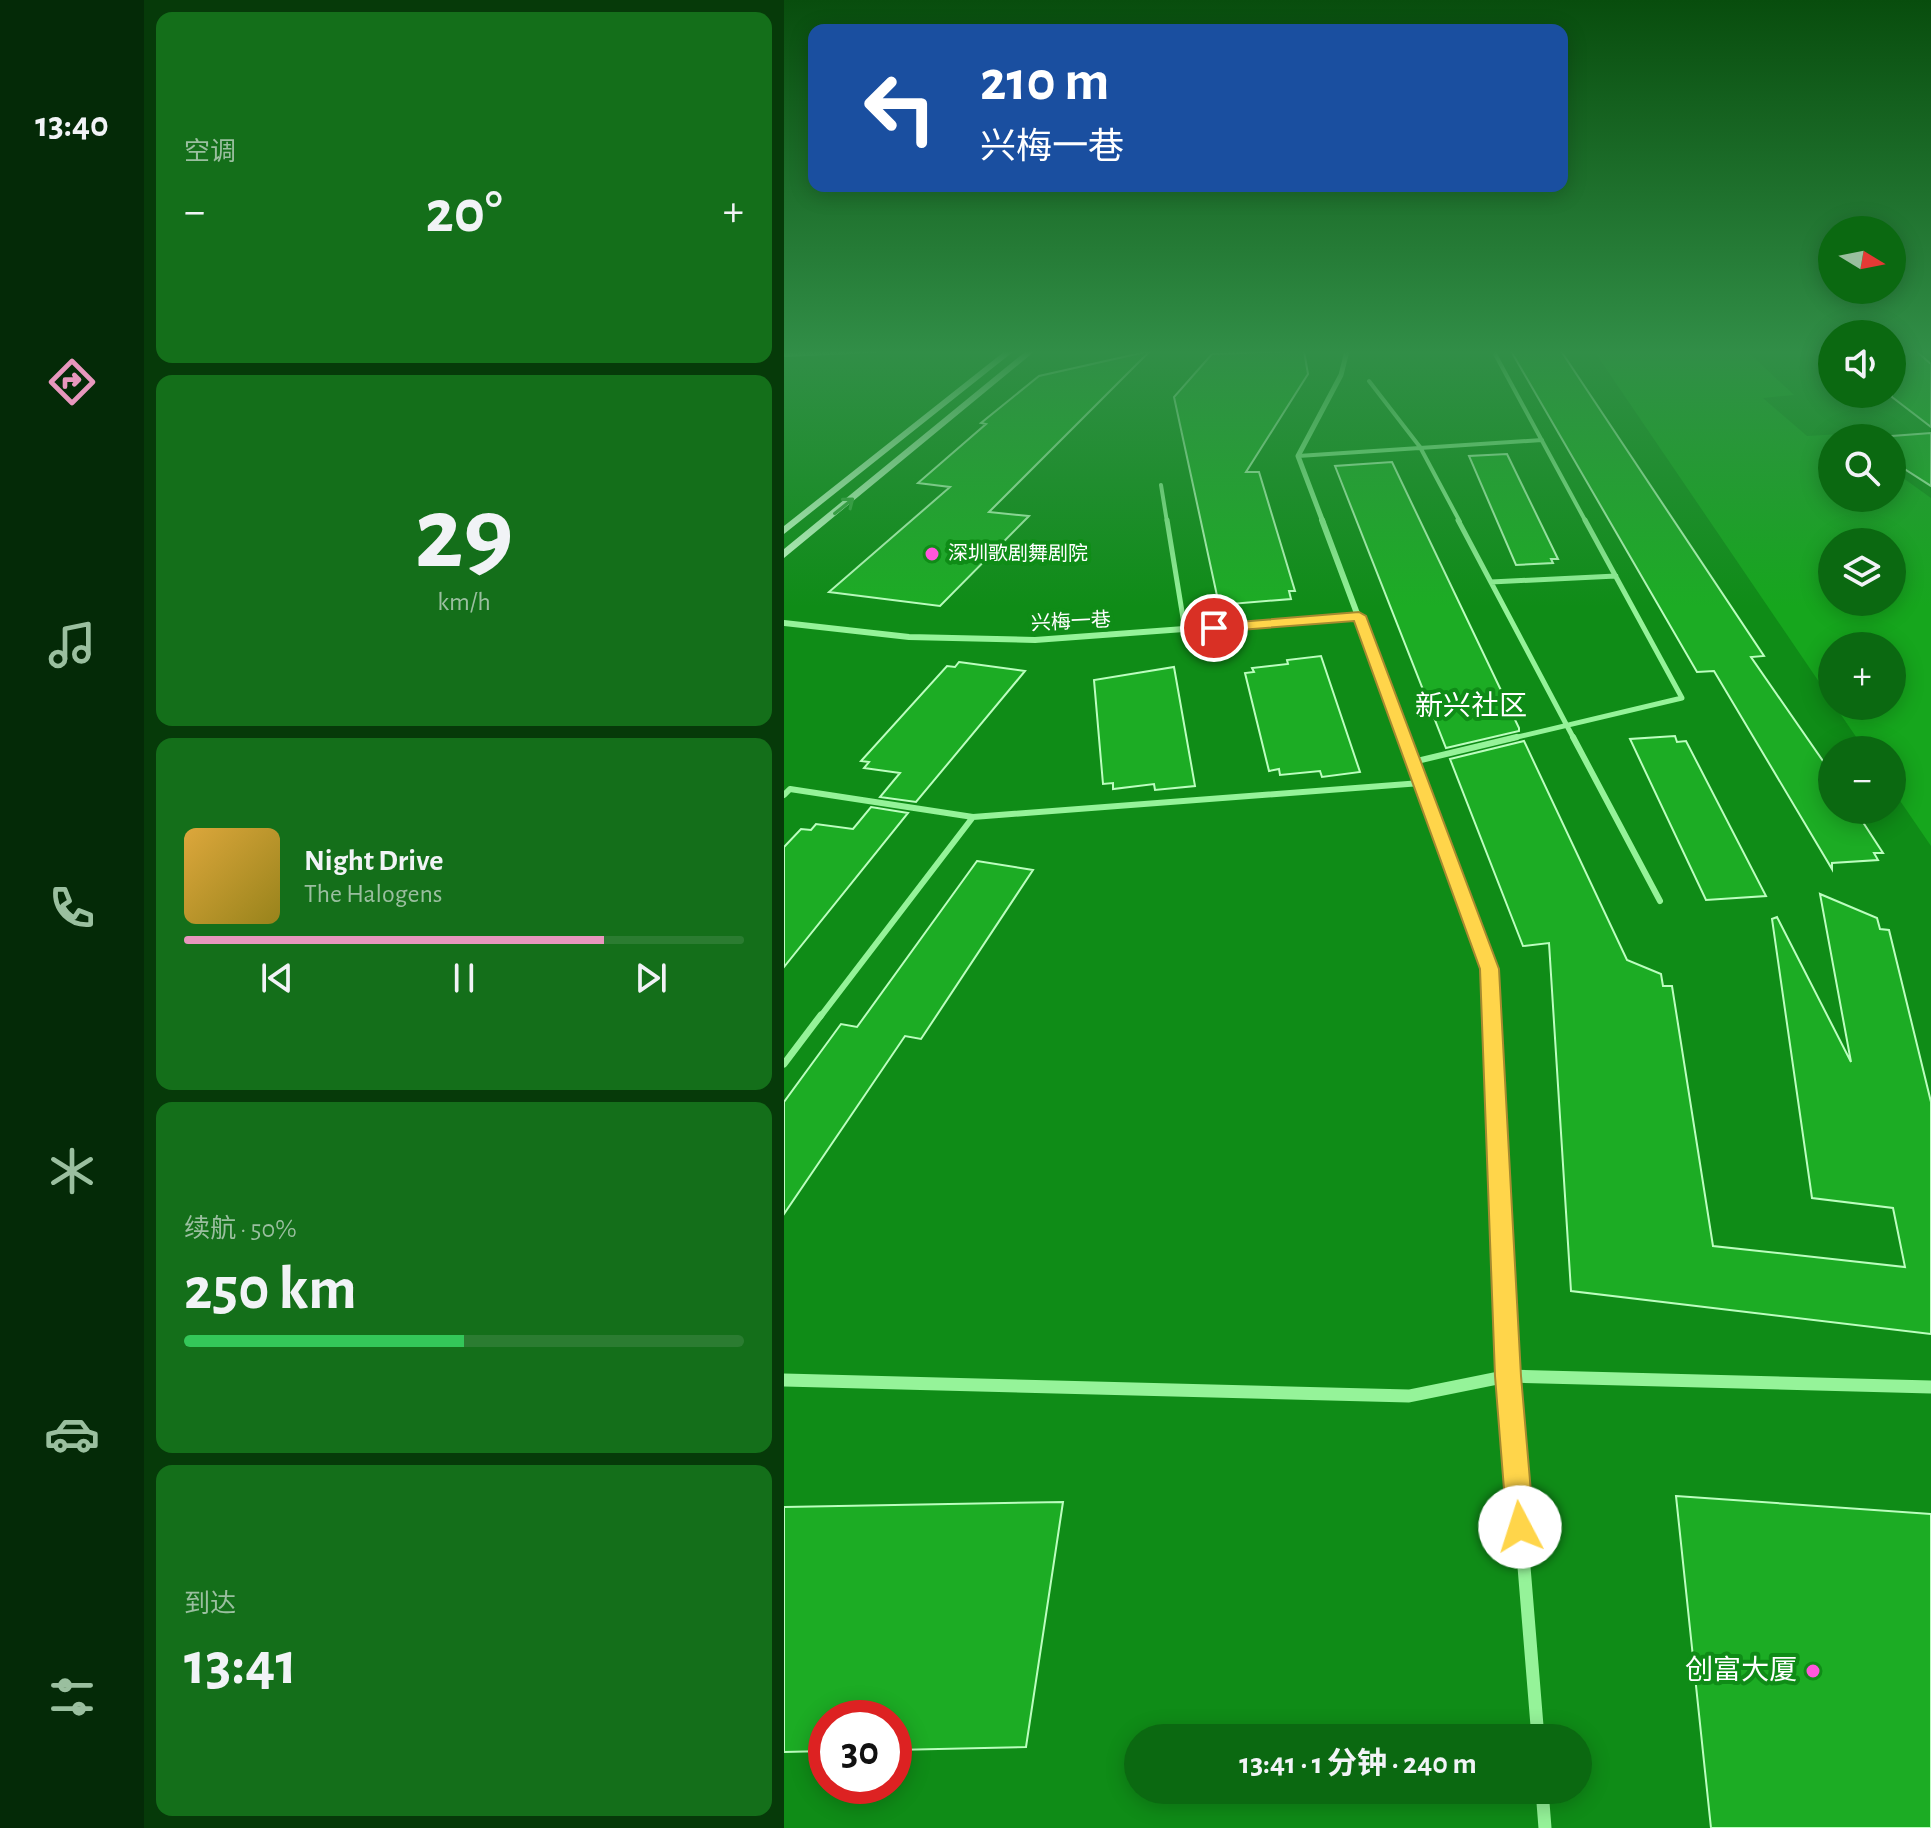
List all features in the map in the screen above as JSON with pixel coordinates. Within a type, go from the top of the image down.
[{"type":"main road","points":[[784,531],[903,436]]},
{"type":"main road","points":[[784,555],[928,436]]},
{"type":"street","points":[[1308,436],[1298,456],[1490,969],[1508,1376],[1537,1724]]},
{"type":"street","name":"兴梅一巷","points":[[784,623],[909,637],[1079,639],[1359,616]]},
{"type":"street","points":[[784,1380],[1409,1396],[1508,1376],[1931,1387]]},
{"type":"street","points":[[1543,1804],[1545,1828]]},
{"type":"lane","points":[[1412,436],[1660,901]]},
{"type":"lane","points":[[1413,762],[1682,698],[1540,436]]},
{"type":"lane","points":[[1298,456],[1542,440]]},
{"type":"lane","points":[[1161,485],[1185,630]]},
{"type":"lane","points":[[1491,582],[1616,576]]},
{"type":"lane","points":[[784,795],[790,789],[973,817],[1421,783]]},
{"type":"lane","points":[[784,1064],[973,817]]},
{"type":"green space","points":[[1652,436],[1818,436],[1818,512],[1906,512],[1906,480],[1931,498],[1931,846],[1906,809],[1906,736],[1855,736],[1845,720],[1906,720],[1906,632],[1818,632],[1818,680]]},
{"type":"building","name":"深圳歌剧舞剧院","points":[[972,436],[1065,436],[989,512],[1029,516],[940,606],[829,592],[950,487],[918,483]]},
{"type":"building","points":[[1183,436],[1269,436],[1246,472],[1259,472],[1295,591],[1289,591],[1291,599],[1219,605]]},
{"type":"building","points":[[1560,436],[1618,436],[1764,656],[1751,657],[1818,754],[1818,824],[1864,824],[1883,853],[1874,853],[1878,860],[1832,863],[1832,869],[1714,671],[1697,672]]},
{"type":"building","points":[[1906,436],[1931,436],[1931,486],[1906,470]]},
{"type":"building","points":[[1507,454],[1558,559],[1551,559],[1553,563],[1516,565],[1469,456]]},
{"type":"building","points":[[1392,462],[1519,731],[1446,748],[1335,466]]},
{"type":"building","points":[[1321,656],[1360,772],[1322,777],[1320,771],[1280,775],[1279,769],[1269,771],[1245,673],[1254,672],[1252,668],[1288,664],[1287,660]]},
{"type":"building","points":[[959,662],[1025,671],[916,802],[880,797],[900,773],[864,768],[869,762],[861,761],[947,666],[955,667]]},
{"type":"building","points":[[1174,667],[1195,786],[1155,790],[1154,784],[1113,789],[1113,783],[1103,784],[1094,680]]},
{"type":"building","points":[[1675,736],[1677,742],[1686,741],[1766,896],[1706,900],[1630,739]]},
{"type":"building","points":[[1524,741],[1627,960],[1661,974],[1663,986],[1672,986],[1713,1246],[1905,1267],[1893,1208],[1812,1198],[1772,919],[1777,917],[1851,1062],[1820,894],[1877,918],[1880,929],[1889,930],[1931,1102],[1931,1334],[1571,1291],[1549,943],[1523,946],[1450,759]]},
{"type":"building","points":[[871,807],[908,813],[784,967],[784,847],[801,829],[811,830],[816,824],[853,829]]},
{"type":"building","points":[[977,861],[1033,870],[921,1039],[905,1036],[784,1214],[784,1102],[841,1024],[857,1027]]},
{"type":"building","name":"创富大厦","points":[[1676,1496],[1931,1514],[1931,1828],[1711,1828]]},
{"type":"building","points":[[1063,1502],[1026,1747],[912,1750],[912,1700],[808,1700],[808,1751],[784,1752],[784,1507]]},
{"type":"place","name":"深圳歌剧舞剧院","points":[[932,554]]},
{"type":"place","name":"创富大厦","points":[[1813,1671]]},
{"type":"district","name":"新兴社区","points":[[1471,707]]},
{"type":"route","points":[[1214,628],[1359,616],[1490,969],[1508,1376],[1520,1527]]}]
